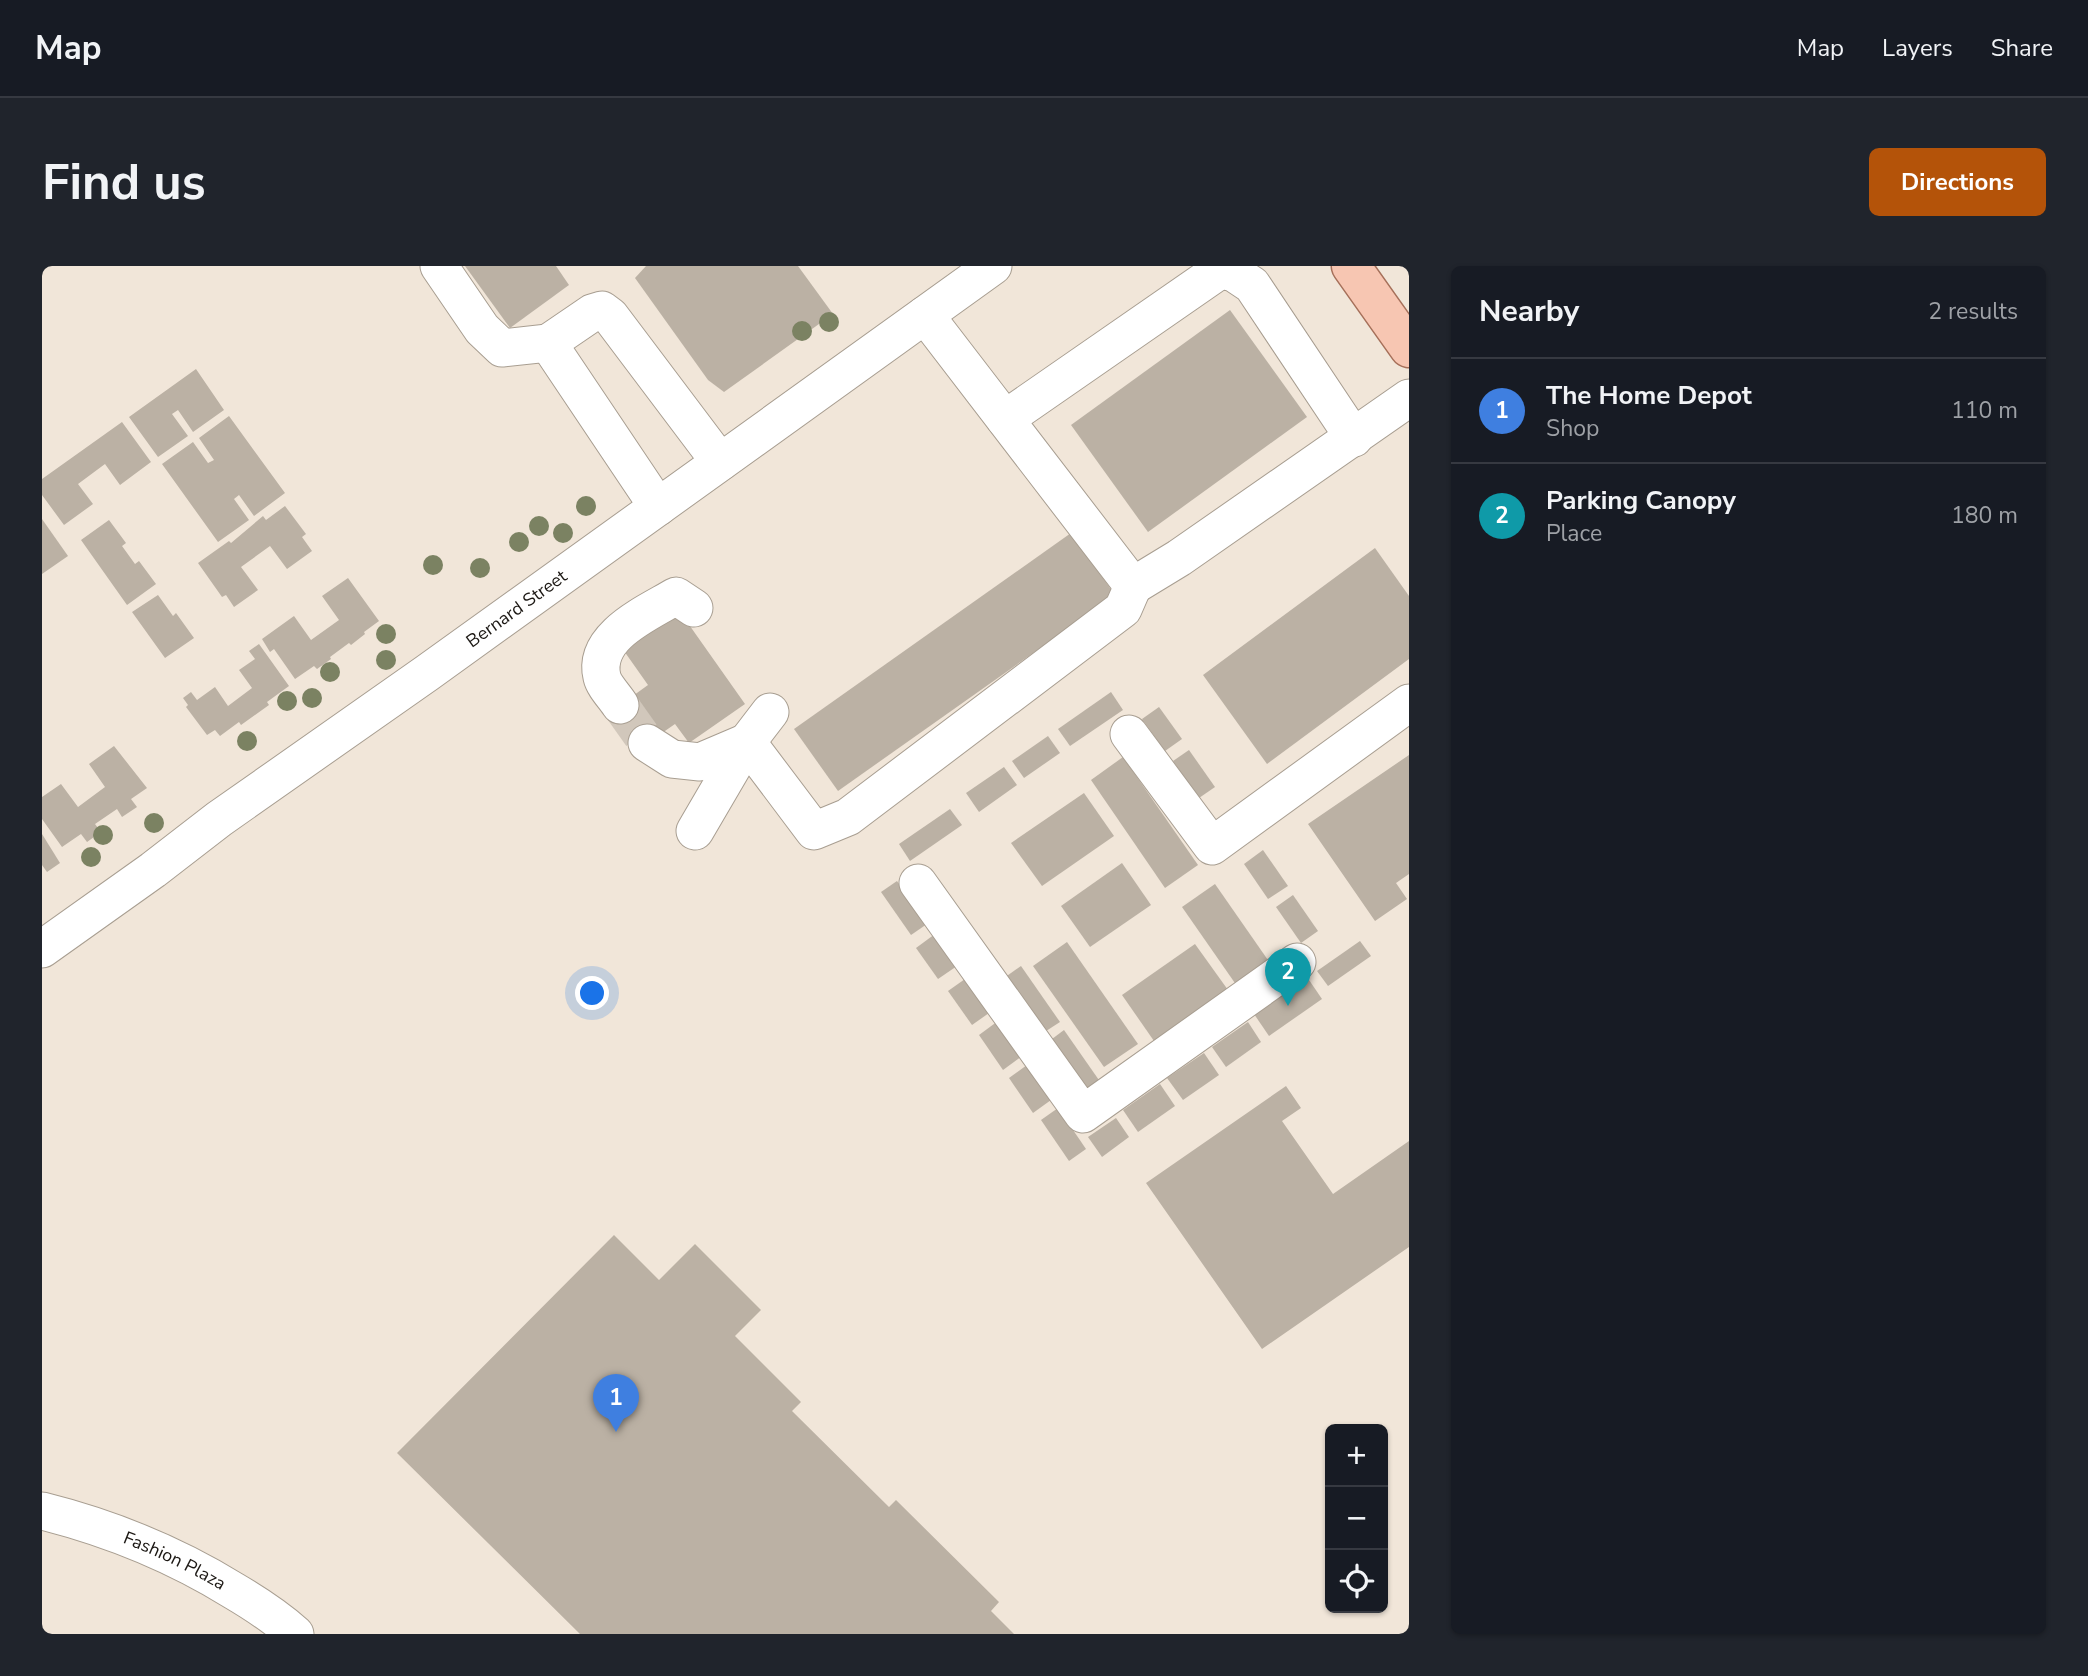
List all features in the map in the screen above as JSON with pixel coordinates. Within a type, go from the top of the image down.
[{"type":"main road","points":[[1351,266],[1409,348]]},
{"type":"street","points":[[439,266],[482,329],[502,348],[548,342],[592,313],[602,310],[610,316],[720,462]]},
{"type":"street","name":"Bernard Street","points":[[42,949],[219,819],[427,673],[993,266]]},
{"type":"street","points":[[1005,419],[1220,270],[1234,273],[1252,285],[1354,438]]},
{"type":"street","points":[[925,315],[1133,586]]},
{"type":"street","points":[[548,342],[658,507]]},
{"type":"street","points":[[747,742],[814,831],[848,817],[1123,609],[1133,586],[1179,558],[1409,398]]},
{"type":"street","points":[[620,705],[602,678],[602,655],[612,637],[676,596],[694,608]]},
{"type":"street","points":[[1129,734],[1213,846],[1409,703]]},
{"type":"street","points":[[695,831],[747,742],[770,712]]},
{"type":"street","points":[[648,743],[671,759],[700,762],[747,742]]},
{"type":"street","points":[[918,883],[1083,1114],[1297,962]]},
{"type":"street","name":"Fashion Plaza","points":[[42,1511],[94,1525],[153,1547],[209,1575],[275,1615],[295,1634]]},
{"type":"building","points":[[465,266],[556,266],[569,285],[510,328]]},
{"type":"building","points":[[646,266],[798,266],[833,314],[724,392],[708,380],[635,278]]},
{"type":"building","points":[[1230,310],[1307,417],[1148,532],[1071,425]]},
{"type":"building","points":[[196,369],[224,410],[193,432],[178,410],[172,414],[188,436],[158,457],[129,417]]},
{"type":"building","points":[[229,416],[285,493],[254,516],[239,495],[234,499],[249,520],[218,542],[162,464],[193,442],[208,463],[214,460],[199,438]]},
{"type":"building","points":[[122,422],[151,462],[120,485],[105,464],[78,484],[93,504],[64,525],[42,495],[42,479]]},
{"type":"building","points":[[285,506],[306,534],[302,537],[312,551],[287,569],[270,546],[241,567],[258,590],[234,607],[226,595],[222,597],[198,563],[229,541],[231,543],[263,516],[266,520]]},
{"type":"building","points":[[42,519],[68,556],[42,574]]},
{"type":"building","points":[[109,520],[126,543],[122,546],[135,564],[139,561],[156,584],[127,605],[81,540]]},
{"type":"building","points":[[1071,533],[1115,595],[838,791],[794,729]]},
{"type":"building","points":[[1375,548],[1409,596],[1409,659],[1267,764],[1203,675]]},
{"type":"building","points":[[348,578],[379,621],[317,669],[314,666],[295,679],[274,649],[270,652],[262,639],[294,616],[311,640],[339,620],[322,596]]},
{"type":"building","points":[[158,595],[173,616],[176,613],[194,638],[165,658],[132,612]]},
{"type":"building","points":[[673,602],[745,704],[689,743],[675,724],[639,749],[612,711],[648,685],[617,641]]},
{"type":"building","points":[[259,644],[289,686],[267,702],[269,705],[241,725],[239,722],[220,736],[215,730],[207,735],[186,707],[188,705],[183,698],[191,692],[197,700],[215,687],[228,706],[252,688],[239,670],[255,659],[249,651]]},
{"type":"building","points":[[1111,692],[1123,710],[1070,746],[1058,729]]},
{"type":"building","points":[[1159,707],[1182,739],[1165,751],[1142,719]]},
{"type":"building","points":[[1048,736],[1060,753],[1024,778],[1012,761]]},
{"type":"building","points":[[114,746],[147,788],[131,799],[137,807],[122,817],[117,809],[95,824],[101,832],[87,842],[81,834],[62,847],[42,819],[42,797],[61,784],[78,807],[105,787],[89,764]]},
{"type":"building","points":[[1189,750],[1215,787],[1199,798],[1173,761]]},
{"type":"building","points":[[1409,755],[1409,874],[1396,883],[1407,899],[1375,921],[1308,824]]},
{"type":"building","points":[[1123,757],[1198,865],[1165,888],[1091,780]]},
{"type":"building","points":[[1004,767],[1017,785],[979,812],[966,793]]},
{"type":"building","points":[[1084,793],[1114,836],[1042,886],[1011,843]]},
{"type":"building","points":[[950,809],[962,825],[910,861],[899,844]]},
{"type":"building","points":[[42,834],[60,863],[47,872],[42,865]]},
{"type":"building","points":[[1263,850],[1288,886],[1268,899],[1244,864]]},
{"type":"building","points":[[1122,863],[1151,905],[1090,947],[1061,906]]},
{"type":"building","points":[[897,881],[927,924],[911,935],[881,892]]},
{"type":"building","points":[[1215,884],[1270,963],[1237,986],[1182,907]]},
{"type":"building","points":[[1293,895],[1318,931],[1301,943],[1276,907]]},
{"type":"building","points":[[935,934],[957,966],[938,979],[916,948]]},
{"type":"building","points":[[1360,941],[1371,956],[1328,986],[1317,971]]},
{"type":"building","points":[[1067,942],[1138,1044],[1104,1067],[1033,966]]},
{"type":"building","points":[[1195,944],[1228,990],[1154,1041],[1122,995]]},
{"type":"building","points":[[1021,966],[1060,1022],[1043,1033],[1004,978]]},
{"type":"building","points":[[1307,977],[1322,999],[1269,1036],[1254,1014]]},
{"type":"building","points":[[965,979],[989,1013],[972,1025],[948,991]]},
{"type":"building","points":[[998,1021],[1022,1056],[1003,1070],[979,1035]]},
{"type":"building","points":[[1248,1022],[1261,1042],[1226,1067],[1212,1047]]},
{"type":"building","points":[[1064,1030],[1101,1083],[1084,1095],[1048,1042]]},
{"type":"building","points":[[1204,1053],[1219,1075],[1183,1100],[1167,1078]]},
{"type":"building","points":[[1027,1065],[1051,1100],[1033,1113],[1009,1078]]},
{"type":"building","points":[[1160,1084],[1175,1106],[1138,1132],[1123,1110]]},
{"type":"building","points":[[1286,1086],[1301,1108],[1282,1121],[1333,1194],[1409,1141],[1409,1247],[1262,1349],[1146,1183]]},
{"type":"building","points":[[1058,1108],[1086,1149],[1069,1161],[1041,1120]]},
{"type":"building","points":[[1116,1118],[1129,1137],[1102,1157],[1088,1137]]},
{"type":"building","points":[[614,1235],[659,1280],[695,1244],[761,1310],[735,1336],[801,1402],[792,1411],[889,1507],[896,1500],[999,1602],[991,1611],[1014,1634],[580,1634],[397,1453]]},
{"type":"tunnel","points":[[620,705],[647,743]]},
{"type":"place","name":"Parking Canopy","points":[[1288,1006]]},
{"type":"place","name":"The Home Depot","points":[[616,1432]]}]
